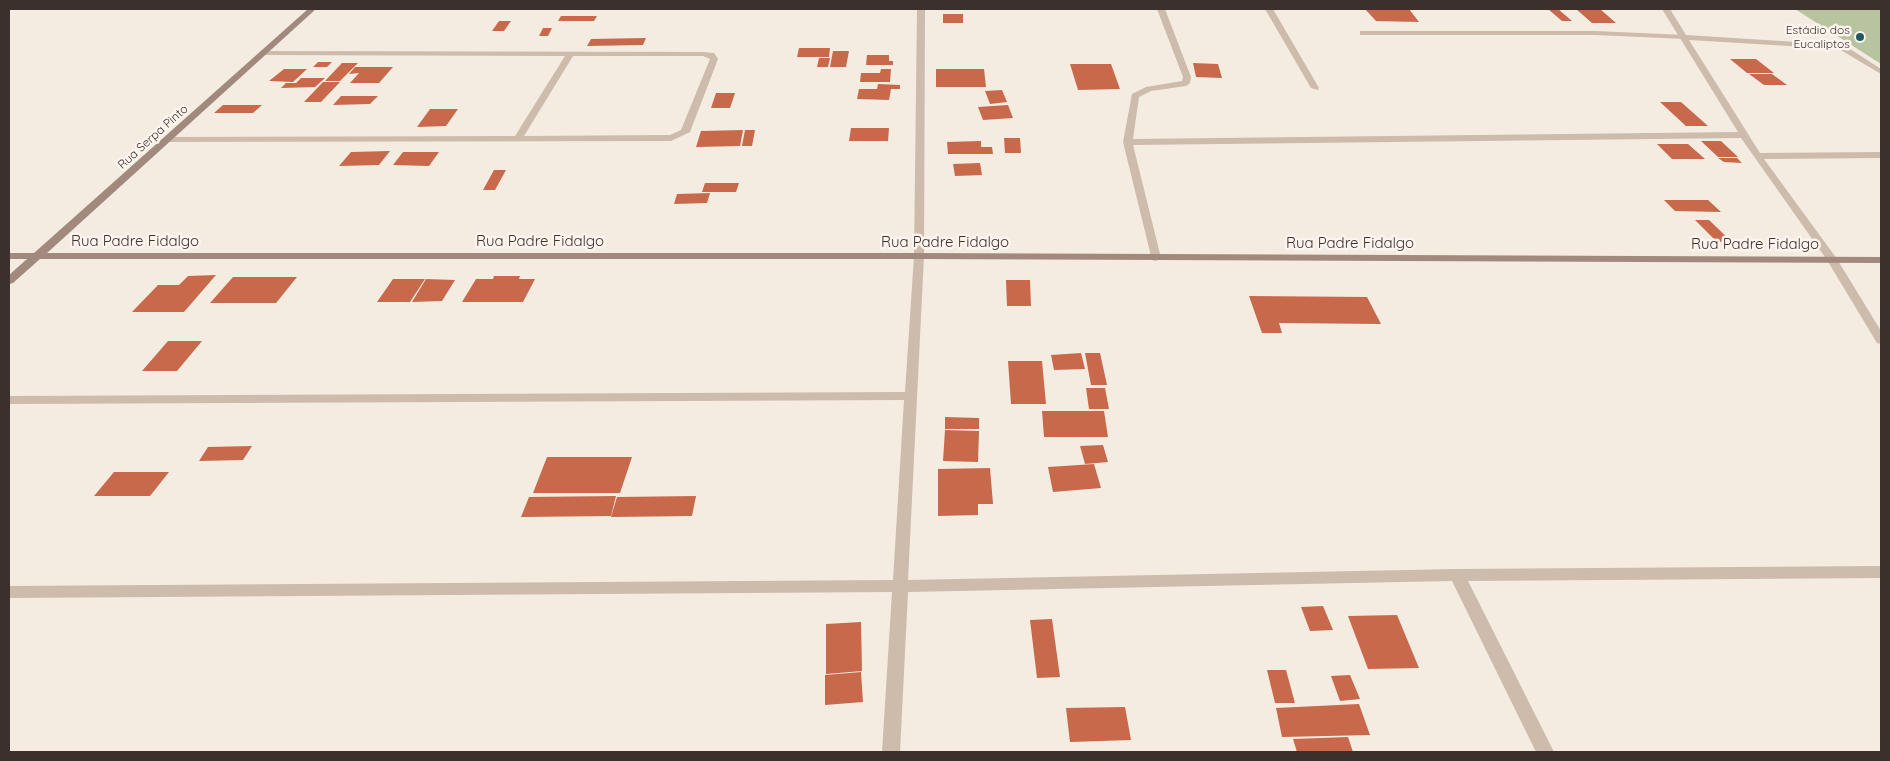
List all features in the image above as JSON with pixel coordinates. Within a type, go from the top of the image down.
[{"type":"street","name":"Rua Serpa Pinto","points":[[9,281],[312,9]]},
{"type":"street","points":[[891,752],[919,256],[921,9]]},
{"type":"street","points":[[1156,258],[1128,142],[1135,96],[1149,89],[1186,83],[1187,77],[1161,9]]},
{"type":"street","points":[[1269,9],[1315,88]]},
{"type":"street","points":[[1666,9],[1757,156],[1832,259],[1881,340]]},
{"type":"street","points":[[1363,33],[1595,33],[1840,47],[1881,72]]},
{"type":"street","points":[[168,140],[671,138],[680,136],[685,132],[714,59],[711,55],[702,54],[264,53]]},
{"type":"street","points":[[518,138],[570,54]]},
{"type":"street","points":[[1128,142],[1744,135]]},
{"type":"street","points":[[1757,156],[1881,155]]},
{"type":"street","name":"Rua Padre Fidalgo","points":[[9,256],[919,256],[1881,260]]},
{"type":"street","points":[[9,400],[910,396]]},
{"type":"street","points":[[9,592],[900,586],[1457,575],[1881,572]]},
{"type":"street","points":[[1457,575],[1544,752]]},
{"type":"green space","name":"Estádio dos Eucaliptos","points":[[1795,9],[1881,9],[1881,64]]},
{"type":"building","points":[[1365,9],[1409,9],[1419,22],[1376,21]]},
{"type":"building","points":[[1548,9],[1558,9],[1572,21],[1562,21]]},
{"type":"building","points":[[1576,9],[1600,9],[1616,23],[1592,23]]},
{"type":"building","points":[[943,14],[963,14],[963,23],[943,23]]},
{"type":"building","points":[[561,16],[597,16],[594,21],[558,21]]},
{"type":"building","points":[[499,21],[511,21],[504,31],[492,31]]},
{"type":"building","points":[[543,28],[552,28],[548,36],[539,36]]},
{"type":"building","points":[[646,38],[643,45],[587,46],[591,39]]},
{"type":"building","points":[[799,48],[830,48],[829,57],[797,57]]},
{"type":"building","points":[[833,51],[849,51],[846,67],[830,67]]},
{"type":"building","points":[[867,55],[889,55],[889,61],[893,61],[893,65],[866,65]]},
{"type":"building","points":[[819,58],[830,58],[828,67],[817,67]]},
{"type":"building","points":[[1730,59],[1756,59],[1774,73],[1747,73]]},
{"type":"building","points":[[318,62],[332,62],[327,67],[313,67]]},
{"type":"building","points":[[342,63],[358,63],[340,81],[325,81]]},
{"type":"building","points":[[1193,63],[1218,64],[1222,78],[1196,77]]},
{"type":"building","points":[[1070,64],[1111,64],[1120,89],[1078,90]]},
{"type":"building","points":[[355,67],[393,67],[379,83],[350,83],[359,73],[349,74]]},
{"type":"building","points":[[284,69],[307,69],[293,82],[269,81]]},
{"type":"building","points":[[881,69],[891,69],[890,82],[860,82],[861,73],[880,73]]},
{"type":"building","points":[[936,69],[984,69],[986,87],[936,87]]},
{"type":"building","points":[[1749,74],[1772,74],[1787,85],[1764,85]]},
{"type":"building","points":[[301,78],[325,78],[315,87],[281,88],[286,83],[296,83]]},
{"type":"building","points":[[323,82],[340,82],[321,102],[304,102]]},
{"type":"building","points":[[878,84],[900,85],[900,89],[891,89],[889,100],[857,99],[859,89],[877,89]]},
{"type":"building","points":[[1002,90],[1007,102],[990,104],[985,91]]},
{"type":"building","points":[[716,93],[735,93],[730,108],[711,108]]},
{"type":"building","points":[[341,96],[378,96],[370,104],[333,105]]},
{"type":"building","points":[[1660,102],[1681,102],[1708,126],[1686,126]]},
{"type":"building","points":[[223,105],[262,105],[253,113],[214,113]]},
{"type":"building","points":[[1008,105],[1013,118],[983,120],[978,107]]},
{"type":"building","points":[[430,109],[458,109],[446,126],[417,127]]},
{"type":"building","points":[[851,128],[889,128],[888,141],[849,141]]},
{"type":"building","points":[[743,130],[740,146],[696,147],[701,131]]},
{"type":"building","points":[[745,130],[755,130],[752,146],[742,146]]},
{"type":"building","points":[[1004,138],[1020,138],[1021,153],[1005,153]]},
{"type":"building","points":[[981,141],[981,147],[992,147],[993,154],[948,154],[947,142]]},
{"type":"building","points":[[1701,141],[1721,141],[1738,157],[1718,157]]},
{"type":"building","points":[[1657,144],[1688,144],[1705,159],[1672,159]]},
{"type":"building","points":[[390,151],[379,165],[339,166],[351,152]]},
{"type":"building","points":[[403,152],[439,152],[429,166],[393,165]]},
{"type":"building","points":[[1718,158],[1737,158],[1742,163],[1724,162]]},
{"type":"building","points":[[980,163],[982,175],[955,176],[953,164]]},
{"type":"building","points":[[494,170],[506,170],[495,190],[483,190]]},
{"type":"building","points":[[705,183],[739,183],[736,192],[702,192]]},
{"type":"building","points":[[710,193],[707,203],[674,204],[677,194]]},
{"type":"building","points":[[1664,200],[1708,200],[1721,212],[1675,211]]},
{"type":"building","points":[[1695,220],[1709,220],[1731,241],[1717,242]]},
{"type":"building","points":[[216,275],[184,312],[132,312],[158,285],[179,285],[188,276]]},
{"type":"building","points":[[494,276],[520,276],[519,279],[535,279],[523,302],[462,302],[476,279],[493,279]]},
{"type":"building","points":[[233,277],[297,277],[276,303],[210,303]]},
{"type":"building","points":[[393,279],[425,279],[410,302],[377,302]]},
{"type":"building","points":[[426,279],[455,280],[442,301],[412,302]]},
{"type":"building","points":[[1006,280],[1030,280],[1031,306],[1007,306]]},
{"type":"building","points":[[1249,296],[1367,297],[1381,324],[1279,323],[1282,333],[1262,333]]},
{"type":"building","points":[[168,341],[202,341],[177,371],[142,371]]},
{"type":"building","points":[[1081,353],[1085,369],[1054,370],[1051,355]]},
{"type":"building","points":[[1085,353],[1100,353],[1107,385],[1091,385]]},
{"type":"building","points":[[1008,361],[1042,361],[1046,404],[1011,404]]},
{"type":"building","points":[[1086,388],[1105,388],[1109,409],[1089,409]]},
{"type":"building","points":[[1042,411],[1104,411],[1108,437],[1044,437]]},
{"type":"building","points":[[945,417],[979,418],[979,429],[945,429]]},
{"type":"building","points":[[945,430],[979,431],[978,462],[943,461]]},
{"type":"building","points":[[1103,445],[1108,462],[1085,464],[1080,446]]},
{"type":"building","points":[[252,446],[243,460],[199,461],[208,447]]},
{"type":"building","points":[[547,457],[632,457],[620,493],[533,493]]},
{"type":"building","points":[[1094,464],[1101,488],[1053,492],[1048,467]]},
{"type":"building","points":[[990,468],[993,504],[978,504],[978,515],[938,516],[938,469]]},
{"type":"building","points":[[114,472],[169,472],[150,496],[94,496]]},
{"type":"building","points":[[616,496],[611,516],[521,517],[529,497]]},
{"type":"building","points":[[696,496],[692,516],[611,517],[617,497]]},
{"type":"building","points":[[1323,606],[1333,630],[1310,631],[1301,607]]},
{"type":"building","points":[[1397,615],[1419,668],[1368,669],[1348,616]]},
{"type":"building","points":[[1052,619],[1060,677],[1037,678],[1030,620]]},
{"type":"building","points":[[861,622],[862,671],[826,674],[826,624]]},
{"type":"building","points":[[1267,670],[1286,670],[1295,703],[1275,703]]},
{"type":"building","points":[[861,672],[863,702],[825,705],[825,675]]},
{"type":"building","points":[[1350,675],[1360,699],[1340,701],[1331,676]]},
{"type":"building","points":[[1359,704],[1370,735],[1282,737],[1276,708]]},
{"type":"building","points":[[1125,707],[1131,740],[1070,742],[1066,708]]},
{"type":"building","points":[[1348,737],[1353,752],[1297,752],[1293,739]]},
{"type":"place","name":"Estádio dos Eucaliptos","points":[[1860,37]]}]
